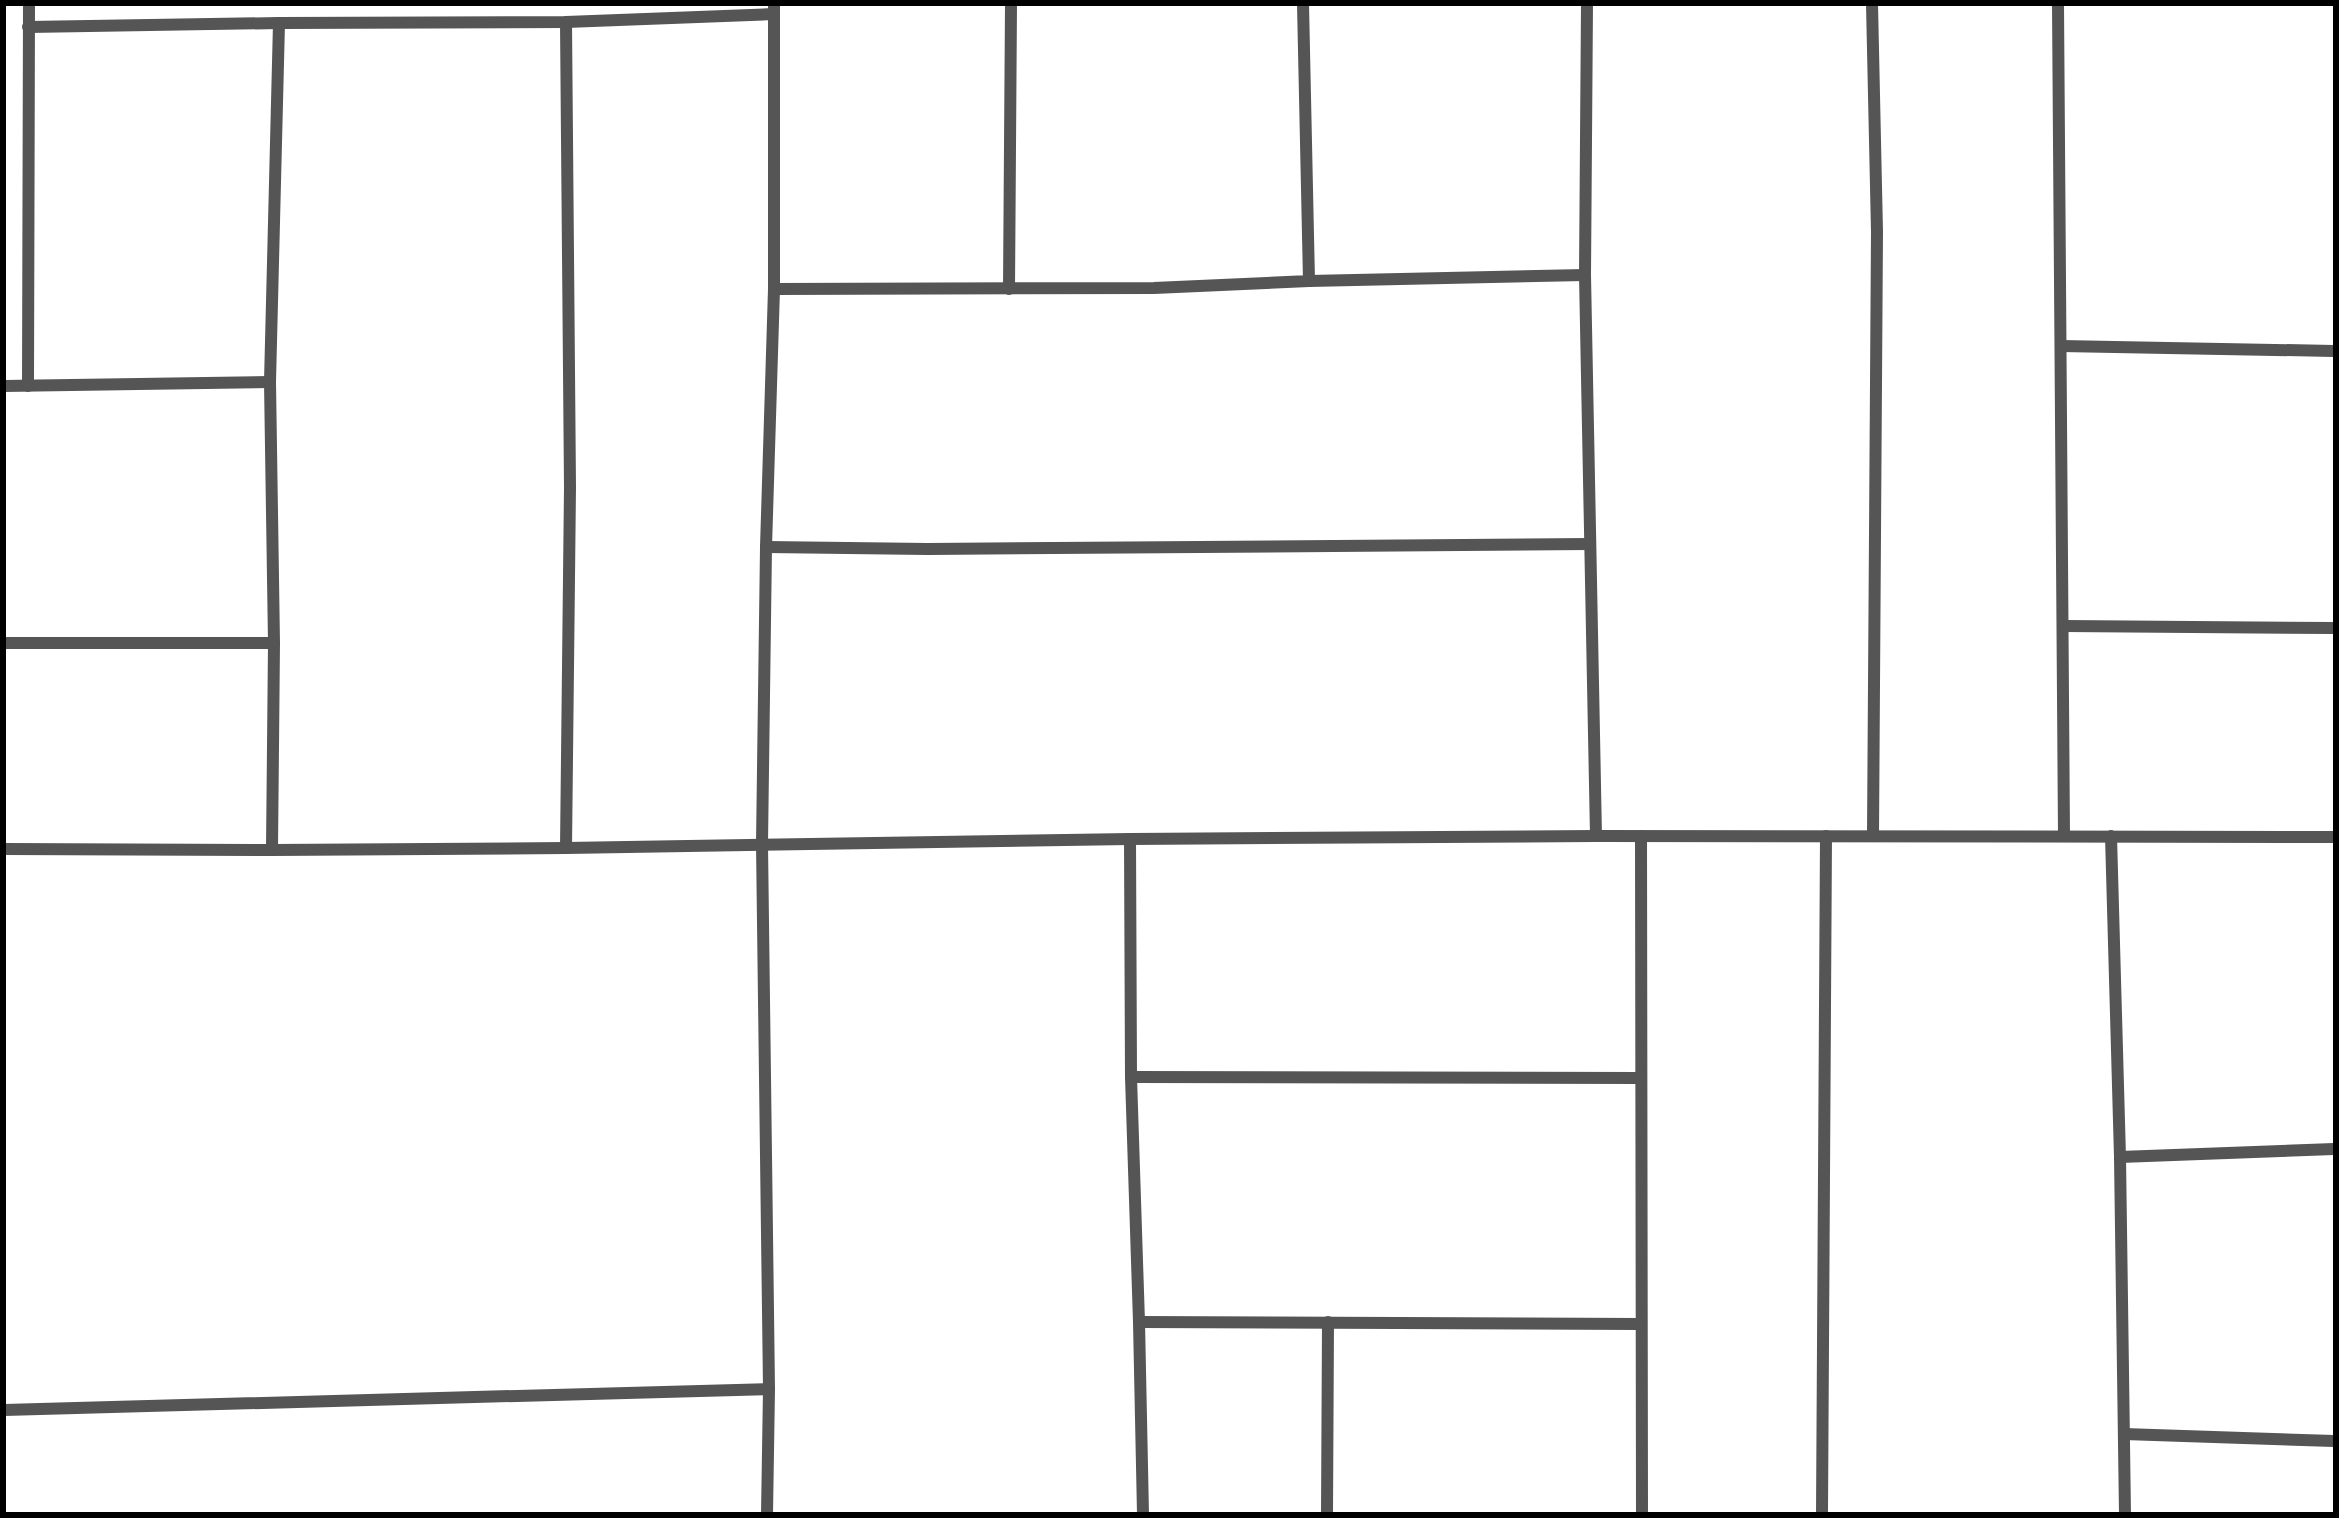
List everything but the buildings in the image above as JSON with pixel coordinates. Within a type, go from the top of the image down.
[{"type":"street","points":[[28,4],[28,386]]},
{"type":"street","points":[[1009,289],[1011,4]]},
{"type":"street","points":[[1303,4],[1310,281]]},
{"type":"street","points":[[1587,4],[1585,275],[1588,544],[1596,836]]},
{"type":"street","points":[[1872,4],[1877,232],[1873,836]]},
{"type":"street","points":[[2058,4],[2064,836]]},
{"type":"street","points":[[28,27],[566,22],[774,10],[774,289],[766,547],[762,844],[769,1389],[767,1514]]},
{"type":"street","points":[[566,22],[570,475],[566,848]]},
{"type":"street","points":[[272,850],[274,643],[270,382],[279,23]]},
{"type":"street","points":[[774,289],[1154,288],[1310,281],[1585,275]]},
{"type":"street","points":[[2061,346],[2334,351]]},
{"type":"street","points":[[4,386],[270,382]]},
{"type":"street","points":[[766,547],[939,549],[1588,544]]},
{"type":"street","points":[[2064,626],[2334,628]]},
{"type":"street","points":[[4,643],[274,643]]},
{"type":"street","points":[[4,849],[566,848],[1130,839],[1596,836],[2334,837]]},
{"type":"street","points":[[1641,836],[1642,1514]]},
{"type":"street","points":[[1822,1514],[1826,836]]},
{"type":"street","points":[[2111,836],[2120,1157],[2126,1514]]},
{"type":"street","points":[[1130,839],[1131,1077],[1143,1514]]},
{"type":"street","points":[[1131,1077],[1640,1078]]},
{"type":"street","points":[[2120,1157],[2334,1149]]},
{"type":"street","points":[[1139,1322],[1641,1324]]},
{"type":"street","points":[[1327,1514],[1328,1322]]},
{"type":"street","points":[[4,1410],[769,1389]]},
{"type":"street","points":[[2124,1434],[2334,1441]]}]
